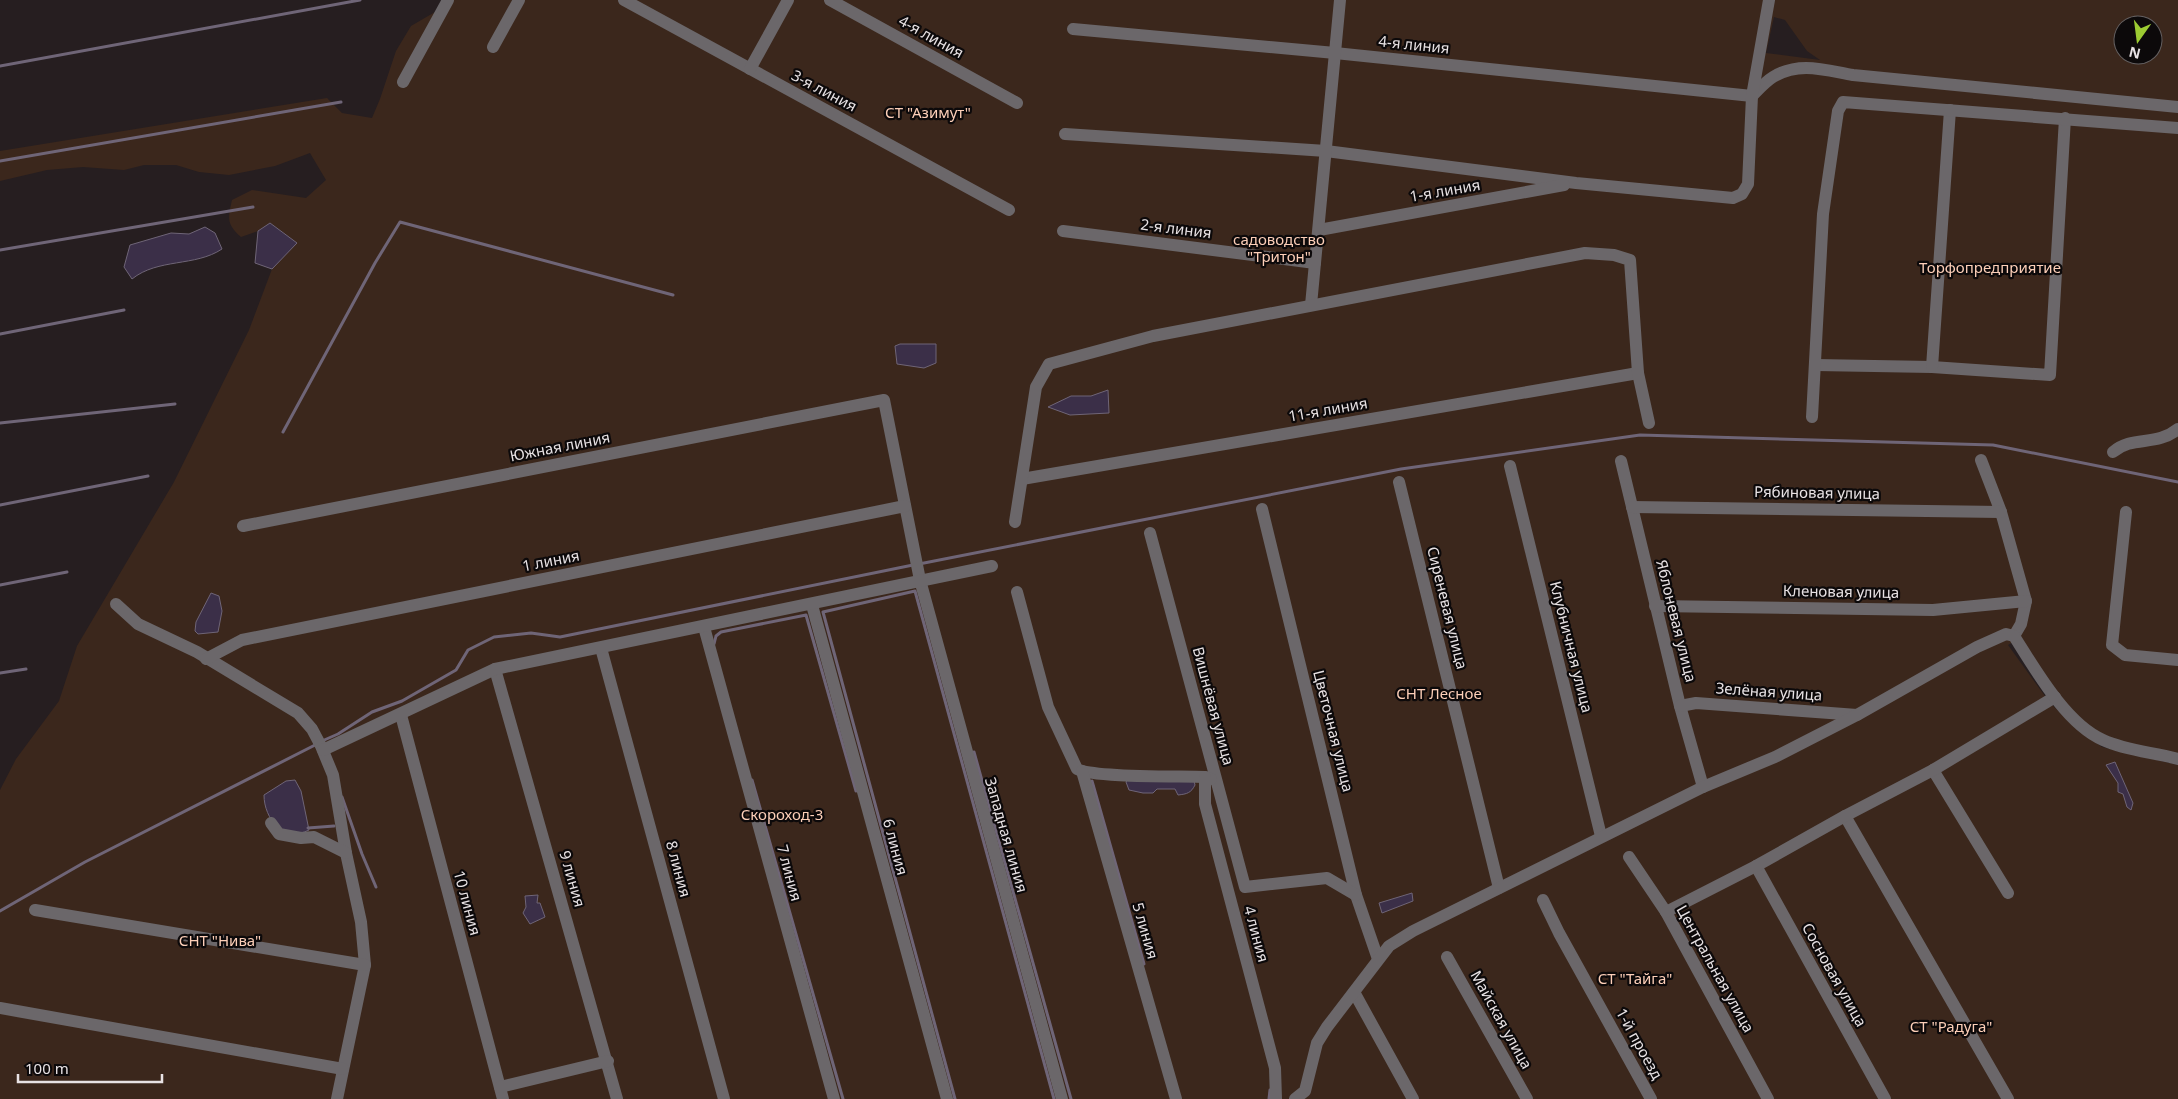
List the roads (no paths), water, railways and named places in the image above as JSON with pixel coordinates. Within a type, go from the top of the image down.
[{"type":"street","points":[[403,82],[448,0]]},
{"type":"street","points":[[493,47],[518,0]]},
{"type":"street","name":"3-я линия","points":[[624,0],[1009,210]]},
{"type":"street","points":[[750,69],[788,0]]},
{"type":"street","name":"4-я линия","points":[[830,0],[1017,103]]},
{"type":"street","points":[[1312,305],[1340,0]]},
{"type":"street","points":[[1065,134],[1326,151],[1576,183],[1737,197],[1742,194],[1748,184],[1752,96],[1769,0]]},
{"type":"street","name":"4-я линия","points":[[1073,29],[1335,53],[1752,96]]},
{"type":"street","points":[[1752,96],[1772,78],[1793,69],[1812,67],[1853,75],[2178,107]]},
{"type":"street","points":[[1812,417],[1823,214],[1838,111],[1843,102],[2178,128]]},
{"type":"street","points":[[1932,367],[1950,110]]},
{"type":"street","points":[[1816,365],[1932,367],[2050,375],[2065,118]]},
{"type":"street","name":"1-я линия","points":[[1318,230],[1576,183]]},
{"type":"street","name":"2-я линия","points":[[1062,231],[1315,263]]},
{"type":"street","points":[[1015,522],[1036,387],[1049,364],[1153,336],[1585,253],[1614,255],[1630,260],[1638,373],[1649,423]]},
{"type":"street","name":"11-я линия","points":[[1022,479],[1638,373]]},
{"type":"street","name":"Западная линия","points":[[884,400],[918,570],[1062,1099]]},
{"type":"street","name":"Южная линия","points":[[243,526],[884,400]]},
{"type":"street","points":[[2113,452],[2127,444],[2163,439],[2178,429]]},
{"type":"street","points":[[1981,460],[2001,512],[2026,601],[2021,624],[2014,636]]},
{"type":"street","name":"Яблоневая улица","points":[[1621,461],[1680,706],[1703,787]]},
{"type":"street","name":"Клубничная улица","points":[[1510,466],[1601,836]]},
{"type":"street","name":"Сиреневая улица","points":[[1399,482],[1499,888]]},
{"type":"street","name":"1 линия","points":[[206,659],[242,640],[905,506]]},
{"type":"street","name":"Рябиновая улица","points":[[1632,507],[2001,512]]},
{"type":"street","name":"Цветочная улица","points":[[1262,509],[1356,894],[1378,959]]},
{"type":"street","points":[[2126,512],[2112,645],[2125,655],[2178,660]]},
{"type":"street","name":"Вишнёвая улица","points":[[1150,534],[1210,779],[1245,887],[1327,878],[1356,894]]},
{"type":"street","points":[[323,746],[401,715],[495,669],[812,605],[918,570],[992,566]]},
{"type":"street","name":"5 линия","points":[[1017,592],[1048,707],[1077,769],[1082,771],[1176,1099]]},
{"type":"street","name":"Кленовая улица","points":[[1655,606],[1933,610],[2026,601]]},
{"type":"street","points":[[116,604],[138,624],[198,652],[206,659],[298,713],[308,723],[323,746],[333,775],[346,853],[361,922],[365,965],[337,1099]]},
{"type":"street","name":"6 линия","points":[[812,605],[947,1099]]},
{"type":"street","name":"7 линия","points":[[704,627],[834,1099]]},
{"type":"street","points":[[1295,1099],[1305,1091],[1317,1043],[1378,959],[1390,946],[1413,931],[1601,836],[1703,787],[1775,757],[1857,715],[1977,647],[2006,634],[2014,636],[2055,697],[2074,719],[2101,739],[2135,750],[2178,759]]},
{"type":"street","name":"8 линия","points":[[601,648],[724,1099]]},
{"type":"street","name":"9 линия","points":[[495,669],[608,1061],[617,1099]]},
{"type":"street","points":[[1666,912],[1934,770],[2055,697]]},
{"type":"street","name":"Зелёная улица","points":[[1680,706],[1696,703],[1857,715]]},
{"type":"street","name":"10 линия","points":[[401,715],[501,1093]]},
{"type":"street","points":[[1934,770],[2008,893]]},
{"type":"street","points":[[1082,771],[1210,779]]},
{"type":"street","name":"4 линия","points":[[1210,779],[1204,804],[1275,1068],[1276,1099]]},
{"type":"street","points":[[1845,816],[2008,1099]]},
{"type":"street","points":[[271,823],[279,834],[301,838],[314,837],[346,853]]},
{"type":"street","name":"Центральная улица","points":[[1629,858],[1666,912],[1768,1099]]},
{"type":"street","name":"Сосновая улица","points":[[1756,866],[1885,1099]]},
{"type":"street","name":"1-й проезд","points":[[1543,900],[1559,933],[1651,1099]]},
{"type":"street","points":[[35,910],[365,965]]},
{"type":"street","name":"Майская улица","points":[[1447,957],[1527,1099]]},
{"type":"street","points":[[1354,992],[1413,1099]]},
{"type":"street","points":[[0,1008],[343,1069]]},
{"type":"street","points":[[501,1093],[608,1061]]},
{"type":"waterway","points":[[0,66],[360,0]]},
{"type":"waterway","points":[[0,161],[341,102]]},
{"type":"waterway","points":[[0,250],[253,207]]},
{"type":"waterway","points":[[283,432],[375,263],[400,222],[673,295]]},
{"type":"waterway","points":[[0,334],[124,310]]},
{"type":"waterway","points":[[0,423],[175,404]]},
{"type":"waterway","points":[[919,564],[1401,469],[1640,435],[1993,445],[2178,482]]},
{"type":"waterway","points":[[0,505],[148,476]]},
{"type":"waterway","points":[[322,741],[338,734],[372,712],[402,701],[456,670],[468,650],[494,637],[531,633],[560,637],[913,565]]},
{"type":"waterway","points":[[0,585],[67,572]]},
{"type":"waterway","points":[[955,1099],[823,612],[915,591],[1054,1099]]},
{"type":"waterway","points":[[714,644],[716,636],[721,632],[806,615],[856,791]]},
{"type":"waterway","points":[[0,673],[26,669]]},
{"type":"waterway","points":[[0,911],[85,862],[317,744]]},
{"type":"waterway","points":[[974,752],[1071,1099]]},
{"type":"waterway","points":[[752,780],[843,1099]]},
{"type":"waterway","points":[[1092,781],[1144,964]]},
{"type":"waterway","points":[[342,797],[376,887]]},
{"type":"waterway","points":[[308,828],[334,826]]},
{"type":"waterway","points":[[1269,1099],[1270,1090]]},
{"type":"park label","name":"СТ \"Азимут\"","points":[[928,113]]},
{"type":"park label","name":"садоводство \"Тритон\"","points":[[1279,248]]},
{"type":"park label","name":"Торфопредприятие","points":[[1990,268]]},
{"type":"park label","name":"СНТ Лесное","points":[[1439,694]]},
{"type":"park label","name":"Скороход-3","points":[[782,815]]},
{"type":"park label","name":"СНТ \"Нива\"","points":[[220,941]]},
{"type":"park label","name":"СТ \"Тайга\"","points":[[1635,979]]},
{"type":"park label","name":"СТ \"Радуга\"","points":[[1951,1027]]}]
